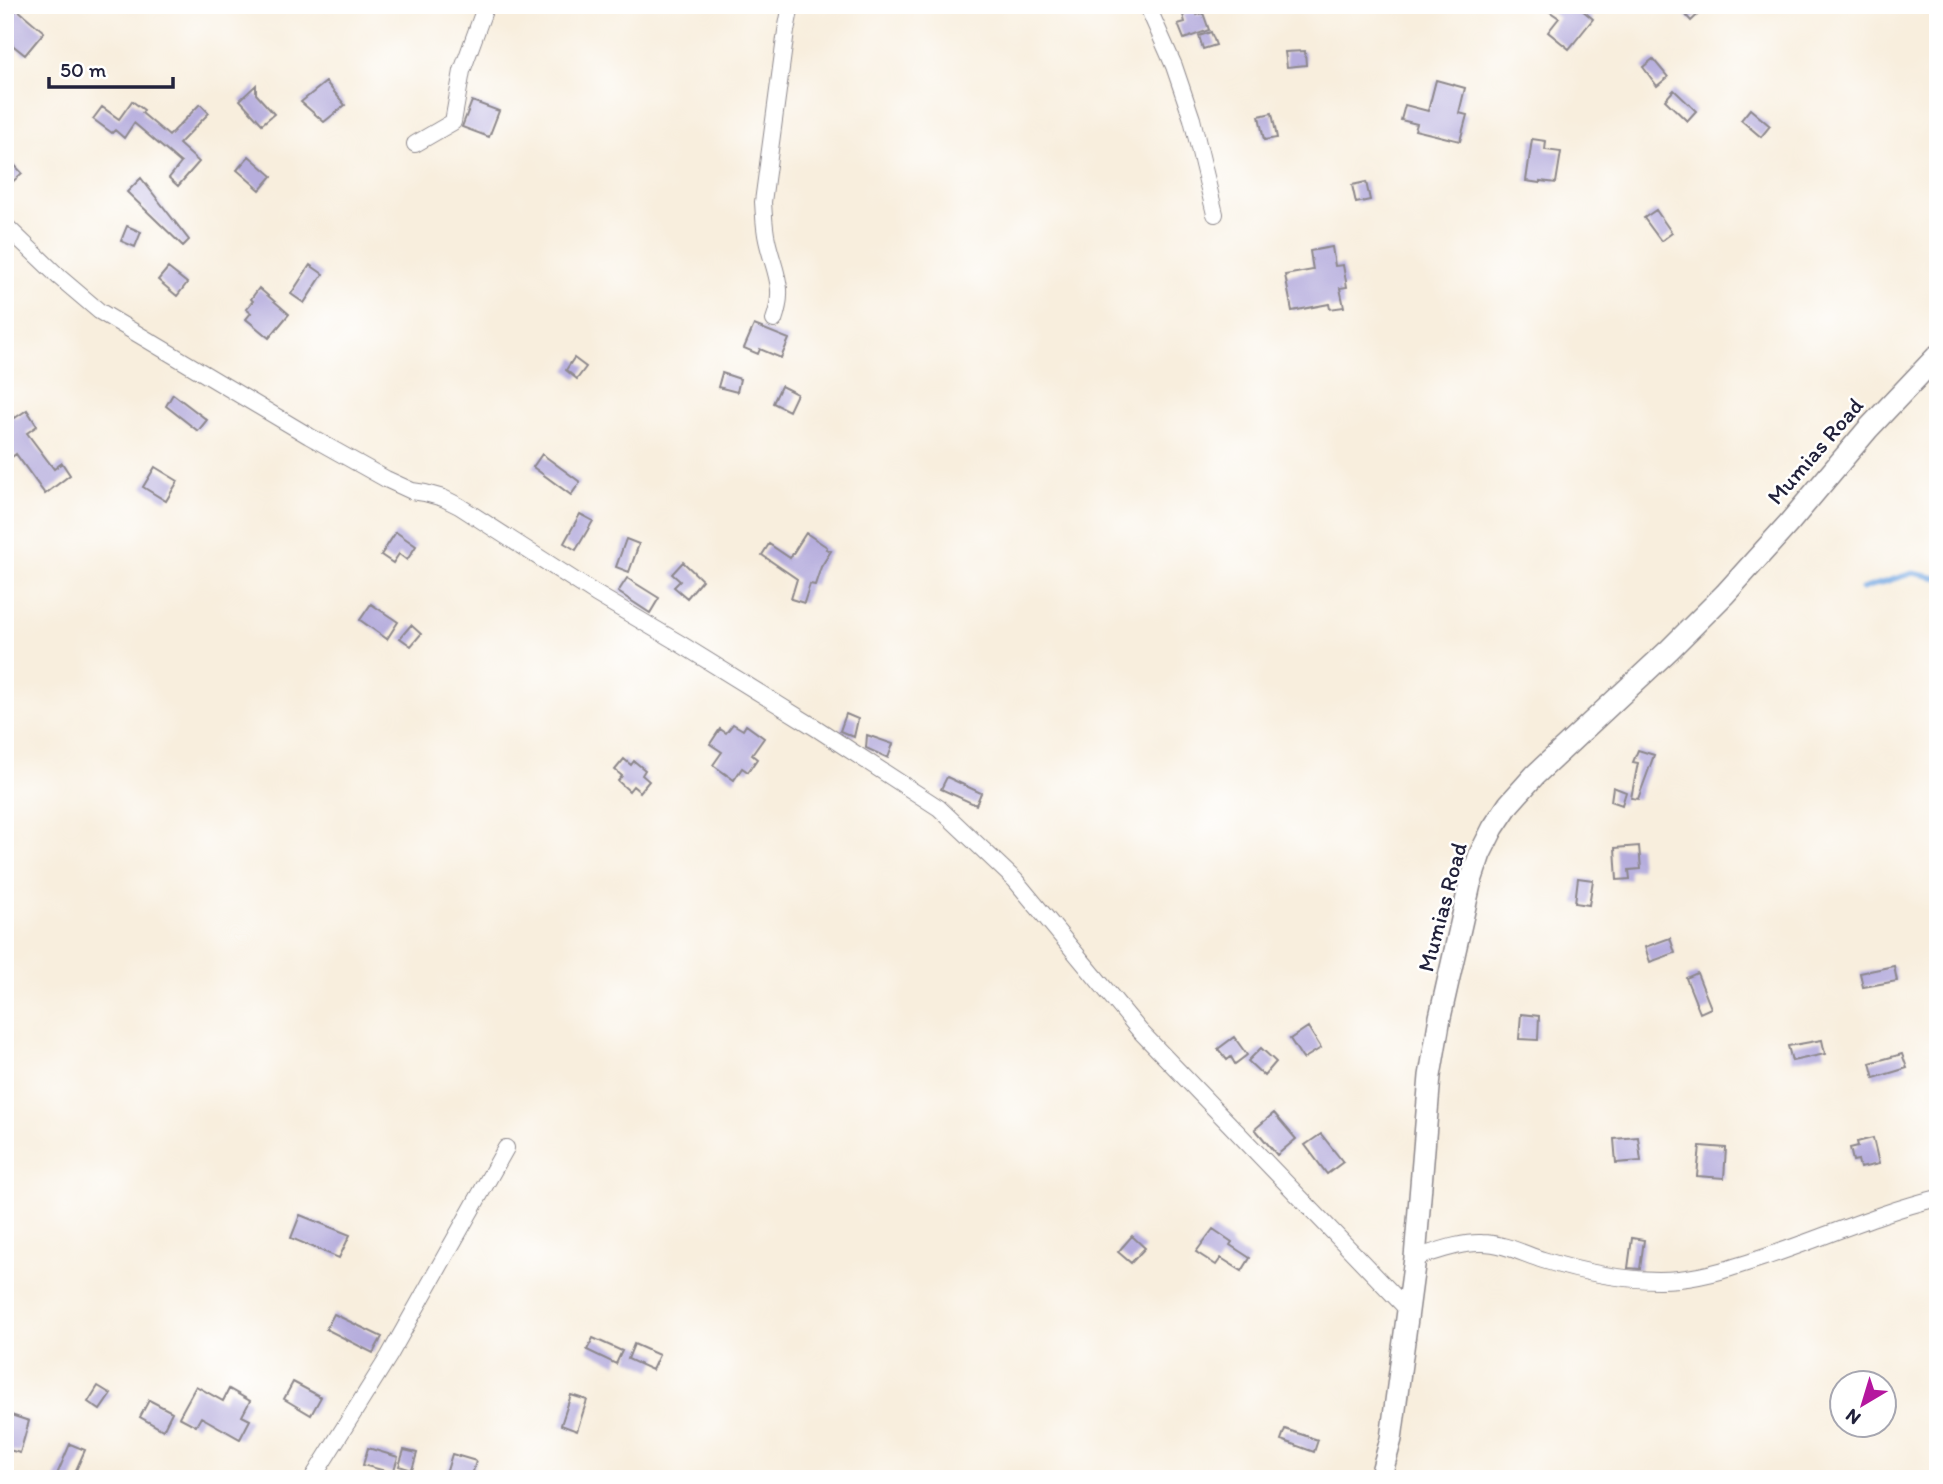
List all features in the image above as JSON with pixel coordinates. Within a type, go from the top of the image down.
[{"type":"street","points":[[415,144],[453,122],[462,71],[486,5]]},
{"type":"street","points":[[774,320],[780,292],[766,240],[764,202],[791,5]]},
{"type":"street","points":[[1147,5],[1174,66],[1192,119],[1215,214]]},
{"type":"street","points":[[5,225],[99,311],[386,480],[412,491],[443,498],[459,506],[596,594],[816,728],[939,808],[1015,880],[1140,1031],[1408,1310]]},
{"type":"street","name":"Mumias Road","points":[[1380,1479],[1391,1439],[1415,1258],[1430,1076],[1440,1017],[1479,854],[1509,804],[1535,775],[1669,650],[1748,570],[1868,429],[1938,355]]},
{"type":"street","points":[[312,1479],[389,1356],[506,1148]]},
{"type":"street","points":[[1415,1258],[1482,1243],[1601,1275],[1646,1280],[1680,1279],[1720,1272],[1902,1207],[1938,1198]]},
{"type":"building","points":[[1540,5],[1576,5],[1593,19],[1569,49],[1548,32],[1559,18]]},
{"type":"building","points":[[1677,5],[1708,5],[1691,21]]},
{"type":"building","points":[[17,9],[44,32],[25,55],[5,39],[5,23]]},
{"type":"building","points":[[1195,10],[1197,15],[1203,13],[1209,30],[1184,39],[1178,24],[1185,22],[1183,15]]},
{"type":"building","points":[[1211,32],[1216,45],[1203,49],[1199,36]]},
{"type":"building","points":[[1305,51],[1306,65],[1287,67],[1285,52]]},
{"type":"building","points":[[1653,59],[1668,77],[1657,86],[1643,67]]},
{"type":"building","points":[[1436,80],[1465,88],[1459,113],[1467,115],[1460,141],[1415,130],[1417,124],[1401,120],[1405,105],[1428,111]]},
{"type":"building","points":[[326,82],[345,105],[324,122],[301,102]]},
{"type":"building","points":[[256,85],[256,94],[274,114],[262,124],[240,100]]},
{"type":"building","points":[[1674,90],[1696,111],[1687,121],[1665,100]]},
{"type":"building","points":[[132,101],[169,136],[200,104],[209,113],[179,144],[199,162],[178,186],[169,178],[181,163],[134,123],[124,138],[115,130],[112,133],[93,119],[102,107],[119,119]]},
{"type":"building","points":[[472,101],[499,111],[489,137],[462,127]]},
{"type":"building","points":[[1750,109],[1770,126],[1761,137],[1741,120]]},
{"type":"building","points":[[1272,113],[1277,138],[1264,140],[1259,116]]},
{"type":"building","points":[[1532,139],[1546,141],[1545,150],[1561,152],[1556,183],[1526,181]]},
{"type":"building","points":[[5,155],[22,173],[5,189]]},
{"type":"building","points":[[249,156],[272,176],[260,190],[237,170]]},
{"type":"building","points":[[141,178],[189,240],[183,246],[127,192]]},
{"type":"building","points":[[1366,182],[1370,200],[1356,203],[1352,185]]},
{"type":"building","points":[[1656,210],[1672,233],[1661,241],[1644,218]]},
{"type":"building","points":[[127,226],[141,232],[135,247],[121,241]]},
{"type":"building","points":[[1332,247],[1335,266],[1343,265],[1347,287],[1340,288],[1344,307],[1330,309],[1329,304],[1292,311],[1285,275],[1313,270],[1310,251]]},
{"type":"building","points":[[310,265],[323,274],[304,303],[291,294]]},
{"type":"building","points":[[168,268],[187,283],[177,296],[158,280]]},
{"type":"building","points":[[259,288],[289,314],[269,338],[246,319],[251,313],[246,309]]},
{"type":"building","points":[[754,325],[789,339],[781,358],[760,349],[758,354],[744,348]]},
{"type":"building","points":[[574,358],[586,367],[577,379],[566,370]]},
{"type":"building","points":[[722,373],[740,379],[737,392],[718,387]]},
{"type":"building","points":[[781,386],[797,394],[789,411],[773,403]]},
{"type":"building","points":[[173,394],[207,420],[198,431],[166,406]]},
{"type":"building","points":[[5,406],[15,418],[27,410],[37,426],[27,433],[54,469],[62,463],[70,475],[45,494],[16,454],[5,462]]},
{"type":"building","points":[[542,454],[580,482],[571,495],[533,467]]},
{"type":"building","points":[[155,467],[178,481],[166,501],[143,487]]},
{"type":"building","points":[[580,514],[593,521],[576,550],[564,543]]},
{"type":"building","points":[[396,532],[416,546],[407,560],[399,554],[393,563],[381,555]]},
{"type":"building","points":[[806,533],[831,551],[821,567],[815,585],[810,584],[804,603],[791,599],[797,579],[762,555],[769,544],[790,558]]},
{"type":"building","points":[[626,539],[639,544],[629,572],[616,567]]},
{"type":"building","points":[[683,562],[702,580],[687,598],[674,587],[680,581],[672,574]]},
{"type":"building","points":[[627,578],[659,598],[650,613],[618,592]]},
{"type":"building","points":[[371,604],[398,622],[387,639],[360,620]]},
{"type":"building","points":[[411,625],[421,634],[411,646],[400,638]]},
{"type":"building","points":[[846,714],[858,719],[854,737],[840,731]]},
{"type":"building","points":[[733,724],[743,730],[746,725],[764,738],[752,755],[757,759],[748,772],[742,768],[734,780],[713,765],[722,752],[710,744],[720,729],[726,733]]},
{"type":"building","points":[[867,735],[893,744],[888,758],[866,748]]},
{"type":"building","points":[[1638,750],[1654,755],[1638,799],[1631,798],[1638,763],[1633,762]]},
{"type":"building","points":[[624,759],[631,765],[634,761],[645,770],[642,775],[649,781],[640,792],[633,786],[629,791],[618,781],[622,776],[615,770]]},
{"type":"building","points":[[947,777],[981,793],[976,805],[941,789]]},
{"type":"building","points":[[1613,787],[1626,792],[1622,805],[1611,801]]},
{"type":"building","points":[[1639,846],[1641,869],[1629,870],[1630,879],[1617,880],[1615,848]]},
{"type":"building","points":[[1578,878],[1593,880],[1589,905],[1575,903]]},
{"type":"building","points":[[1670,938],[1675,953],[1650,962],[1645,947]]},
{"type":"building","points":[[1894,966],[1897,981],[1863,987],[1860,973]]},
{"type":"building","points":[[1697,973],[1711,1008],[1700,1013],[1686,978]]},
{"type":"building","points":[[1521,1014],[1539,1016],[1538,1040],[1519,1039]]},
{"type":"building","points":[[1308,1027],[1321,1048],[1303,1059],[1290,1039]]},
{"type":"building","points":[[1234,1037],[1247,1055],[1235,1064],[1231,1057],[1227,1060],[1218,1049]]},
{"type":"building","points":[[1822,1040],[1825,1054],[1792,1061],[1788,1046]]},
{"type":"building","points":[[1261,1048],[1276,1062],[1264,1076],[1248,1061]]},
{"type":"building","points":[[1902,1054],[1907,1068],[1874,1078],[1870,1063]]},
{"type":"building","points":[[1274,1113],[1296,1139],[1277,1155],[1255,1129]]},
{"type":"building","points":[[1321,1134],[1343,1162],[1327,1174],[1305,1145]]},
{"type":"building","points":[[1638,1137],[1641,1161],[1616,1163],[1614,1139]]},
{"type":"building","points":[[1873,1138],[1879,1164],[1860,1168],[1858,1160],[1853,1161],[1850,1148],[1858,1146],[1857,1142]]},
{"type":"building","points":[[1700,1146],[1726,1148],[1724,1178],[1697,1176]]},
{"type":"building","points":[[300,1215],[350,1235],[339,1258],[291,1238]]},
{"type":"building","points":[[1213,1229],[1232,1242],[1230,1245],[1250,1258],[1242,1271],[1221,1258],[1216,1265],[1196,1252]]},
{"type":"building","points":[[1132,1236],[1145,1248],[1131,1263],[1118,1252]]},
{"type":"building","points":[[1632,1238],[1644,1240],[1640,1269],[1628,1268]]},
{"type":"building","points":[[334,1314],[382,1337],[373,1353],[326,1329]]},
{"type":"building","points":[[593,1338],[622,1351],[616,1364],[587,1350]]},
{"type":"building","points":[[634,1344],[659,1355],[652,1370],[628,1359]]},
{"type":"building","points":[[293,1382],[321,1397],[311,1415],[284,1399]]},
{"type":"building","points":[[98,1386],[111,1394],[100,1410],[88,1402]]},
{"type":"building","points":[[196,1386],[223,1401],[229,1389],[250,1401],[242,1416],[250,1420],[240,1439],[201,1417],[196,1426],[179,1417]]},
{"type":"building","points":[[571,1395],[587,1400],[577,1431],[561,1425]]},
{"type":"building","points":[[149,1400],[172,1412],[163,1430],[140,1417]]},
{"type":"building","points":[[5,1413],[29,1421],[20,1453],[5,1449]]},
{"type":"building","points":[[1285,1429],[1318,1440],[1314,1452],[1281,1440]]},
{"type":"building","points":[[70,1444],[85,1450],[72,1479],[55,1479]]},
{"type":"building","points":[[368,1448],[398,1457],[393,1473],[363,1465]]},
{"type":"building","points":[[404,1450],[417,1453],[412,1470],[399,1466]]},
{"type":"building","points":[[452,1454],[476,1461],[471,1479],[446,1474]]},
{"type":"waterway","points":[[1862,589],[1913,573],[1938,578]]}]
